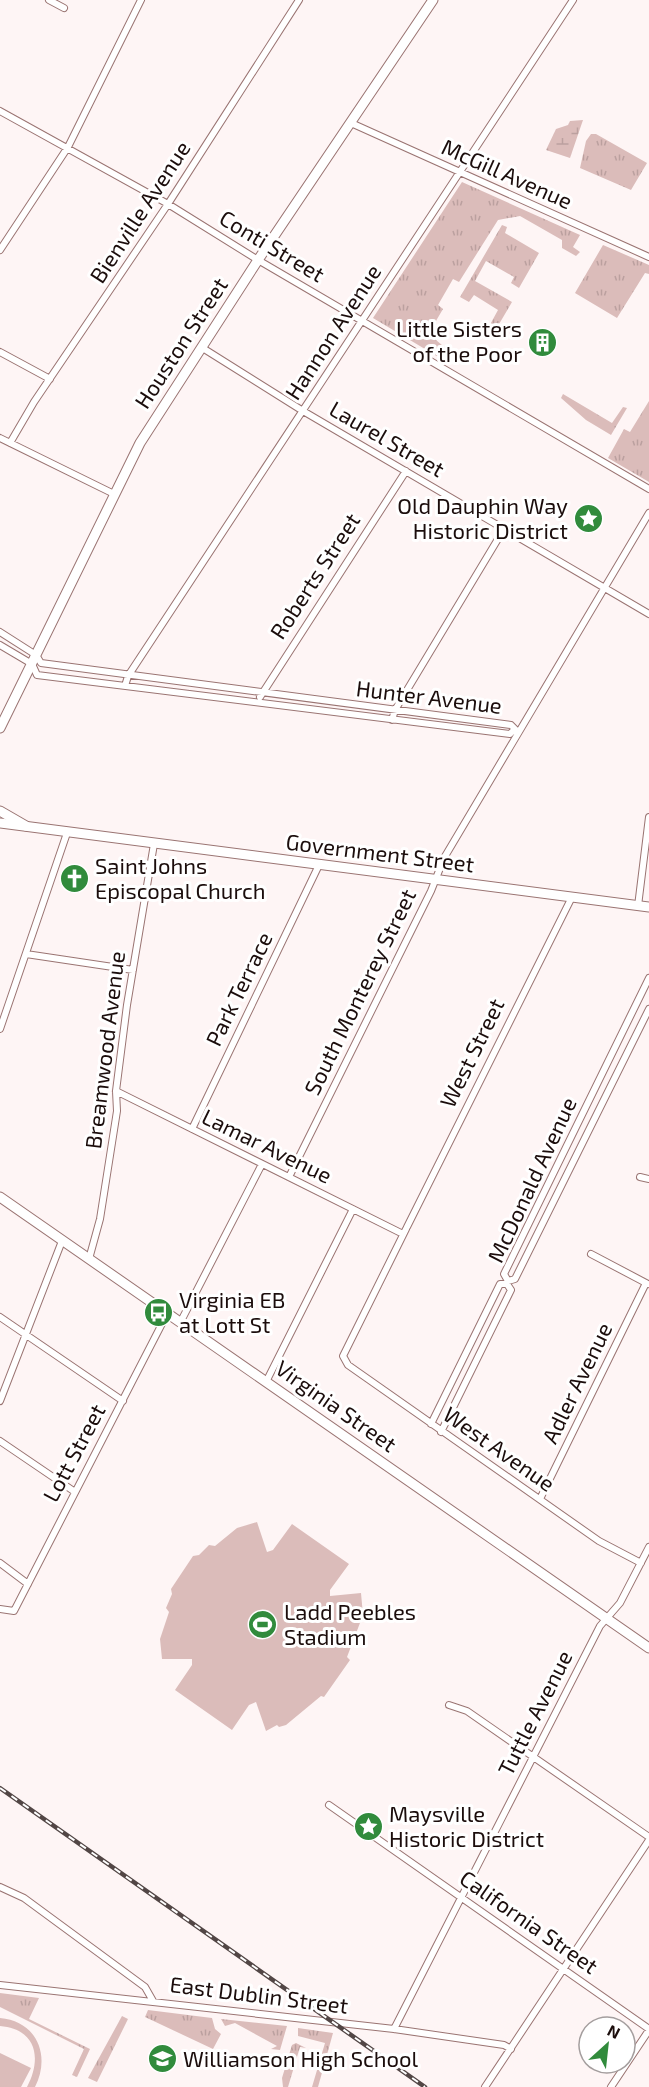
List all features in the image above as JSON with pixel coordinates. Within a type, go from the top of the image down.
[{"type":"street","points":[[49,0],[64,8]]},
{"type":"street","points":[[0,250],[68,147],[141,0]]},
{"type":"street","name":"Bienville Avenue","points":[[10,443],[299,0]]},
{"type":"street","name":"Houston Street","points":[[0,728],[140,443],[258,260],[433,0]]},
{"type":"street","name":"Hannon Avenue","points":[[125,686],[128,676],[573,0]]},
{"type":"street","name":"Conti Street","points":[[0,111],[168,204],[258,260],[649,489]]},
{"type":"street","name":"McGill Avenue","points":[[351,123],[649,257]]},
{"type":"street","name":"Laurel Street","points":[[201,347],[303,411],[649,614]]},
{"type":"street","points":[[0,352],[50,379]]},
{"type":"street","points":[[0,438],[114,494]]},
{"type":"street","name":"Roberts Street","points":[[258,703],[260,693],[406,471]]},
{"type":"street","name":"South Monterey Street","points":[[289,1177],[444,858],[516,731],[649,513]]},
{"type":"street","points":[[392,720],[395,710],[504,529]]},
{"type":"street","name":"Hunter Avenue","points":[[0,632],[34,659],[37,675],[510,734],[516,731],[511,725],[41,663],[34,659],[0,645]]},
{"type":"street","points":[[0,811],[26,826]]},
{"type":"street","points":[[638,906],[649,817]]},
{"type":"street","name":"Government Street","points":[[0,823],[649,907]]},
{"type":"street","points":[[0,1029],[68,833]]},
{"type":"street","name":"Breamwood Avenue","points":[[89,1259],[100,1219],[117,1111],[116,1091],[154,844]]},
{"type":"street","name":"Park Terrace","points":[[192,1129],[318,865]]},
{"type":"street","name":"West Street","points":[[343,1356],[572,897]]},
{"type":"street","points":[[26,954],[133,970]]},
{"type":"street","name":"McDonald Avenue","points":[[649,978],[504,1274],[508,1281],[515,1279],[649,1009]]},
{"type":"street","name":"Lamar Avenue","points":[[116,1091],[352,1209],[405,1230]]},
{"type":"street","points":[[180,1323],[262,1164]]},
{"type":"street","points":[[640,1177],[649,1179]]},
{"type":"street","name":"Virginia Street","points":[[0,1197],[649,1648]]},
{"type":"street","points":[[266,1382],[352,1209]]},
{"type":"street","points":[[0,1401],[62,1241]]},
{"type":"street","points":[[591,1254],[648,1283]]},
{"type":"street","name":"Adler Avenue","points":[[540,1499],[648,1283]]},
{"type":"street","name":"McDonald Avenue","points":[[431,1424],[500,1284],[507,1284],[511,1290],[441,1432]]},
{"type":"street","name":"Lott Street","points":[[0,1608],[14,1611],[167,1314]]},
{"type":"street","points":[[0,1317],[123,1401]]},
{"type":"street","name":"West Avenue","points":[[343,1356],[348,1365],[441,1432],[599,1540],[641,1563]]},
{"type":"street","points":[[0,1441],[75,1492]]},
{"type":"street","name":"Tuttle Avenue","points":[[394,2029],[600,1626],[620,1603],[649,1547]]},
{"type":"street","points":[[0,1563],[28,1584]]},
{"type":"street","points":[[449,1705],[467,1712],[533,1756],[649,1839],[485,2087]]},
{"type":"street","name":"California Street","points":[[329,1805],[649,2029]]},
{"type":"street","points":[[0,1887],[24,1898],[145,1987],[153,2001]]},
{"type":"street","name":"East Dublin Street","points":[[0,1985],[394,2029],[504,2045],[511,2049]]},
{"type":"street","points":[[611,2087],[649,2029]]},
{"type":"green space","points":[[583,120],[570,158],[546,150],[556,129],[568,125],[570,121]]},
{"type":"green space","points":[[591,134],[596,134],[647,163],[631,190],[580,168],[586,141]]},
{"type":"green space","points":[[462,182],[580,235],[573,247],[580,252],[576,256],[562,248],[562,240],[520,216],[498,220],[459,282],[453,279],[438,305],[443,309],[433,332],[437,341],[450,350],[445,361],[373,318]]},
{"type":"green space","points":[[502,225],[507,227],[505,233],[539,253],[519,288],[511,283],[514,277],[486,261],[475,281],[512,302],[492,336],[486,332],[498,310],[474,295],[469,302],[460,297]]},
{"type":"green space","points":[[603,245],[649,265],[649,274],[645,273],[617,318],[575,293]]},
{"type":"green space","points":[[563,394],[612,423],[623,407],[627,408],[611,435],[586,420],[561,398]]},
{"type":"green space","points":[[649,401],[649,482],[608,458],[624,429],[630,432]]},
{"type":"green space","name":"Ladd Peebles Stadium","points":[[257,1522],[267,1552],[273,1550],[292,1524],[349,1564],[330,1590],[330,1596],[361,1593],[363,1615],[347,1657],[350,1660],[324,1697],[321,1696],[286,1725],[279,1727],[277,1725],[266,1731],[256,1702],[249,1705],[232,1730],[175,1690],[192,1665],[192,1659],[162,1659],[160,1639],[169,1612],[166,1608],[172,1594],[171,1589],[193,1556],[199,1555],[209,1545],[215,1546],[237,1528]]},
{"type":"green space","points":[[0,1993],[39,1998],[29,2019],[90,2049],[77,2077],[72,2075],[84,2049],[0,2007]]},
{"type":"green space","points":[[148,2010],[212,2018],[215,2029],[221,2034],[213,2049],[145,2017]]},
{"type":"green space","points":[[122,2016],[128,2019],[97,2082],[88,2078]]},
{"type":"green space","points":[[0,2018],[23,2026],[32,2033],[37,2042],[41,2052],[41,2064],[40,2075],[35,2087],[27,2087],[32,2076],[35,2056],[29,2039],[12,2028],[0,2026]]},
{"type":"green space","points":[[221,2019],[287,2026],[280,2050],[271,2049],[277,2046],[235,2023],[225,2026]]},
{"type":"green space","points":[[298,2028],[333,2033],[318,2087],[312,2087],[325,2043],[298,2036]]},
{"type":"green space","points":[[296,2043],[306,2048],[300,2047],[288,2087],[283,2087],[282,2078],[292,2045]]},
{"type":"green space","points":[[0,2053],[31,2068],[21,2087],[0,2087]]},
{"type":"railway","points":[[0,1788],[425,2087]]},
{"type":"place","name":"Little Sisters of the Poor","points":[[543,342]]},
{"type":"place","name":"Old Dauphin Way Historic District","points":[[589,519]]},
{"type":"place","name":"Saint Johns Episcopal Church","points":[[74,879]]},
{"type":"place","name":"Virginia EB at Lott St","points":[[158,1313]]},
{"type":"place","name":"Ladd Peebles Stadium","points":[[263,1625]]},
{"type":"place","name":"Maysville Historic District","points":[[368,1827]]},
{"type":"place","name":"Williamson High School","points":[[162,2059]]}]
